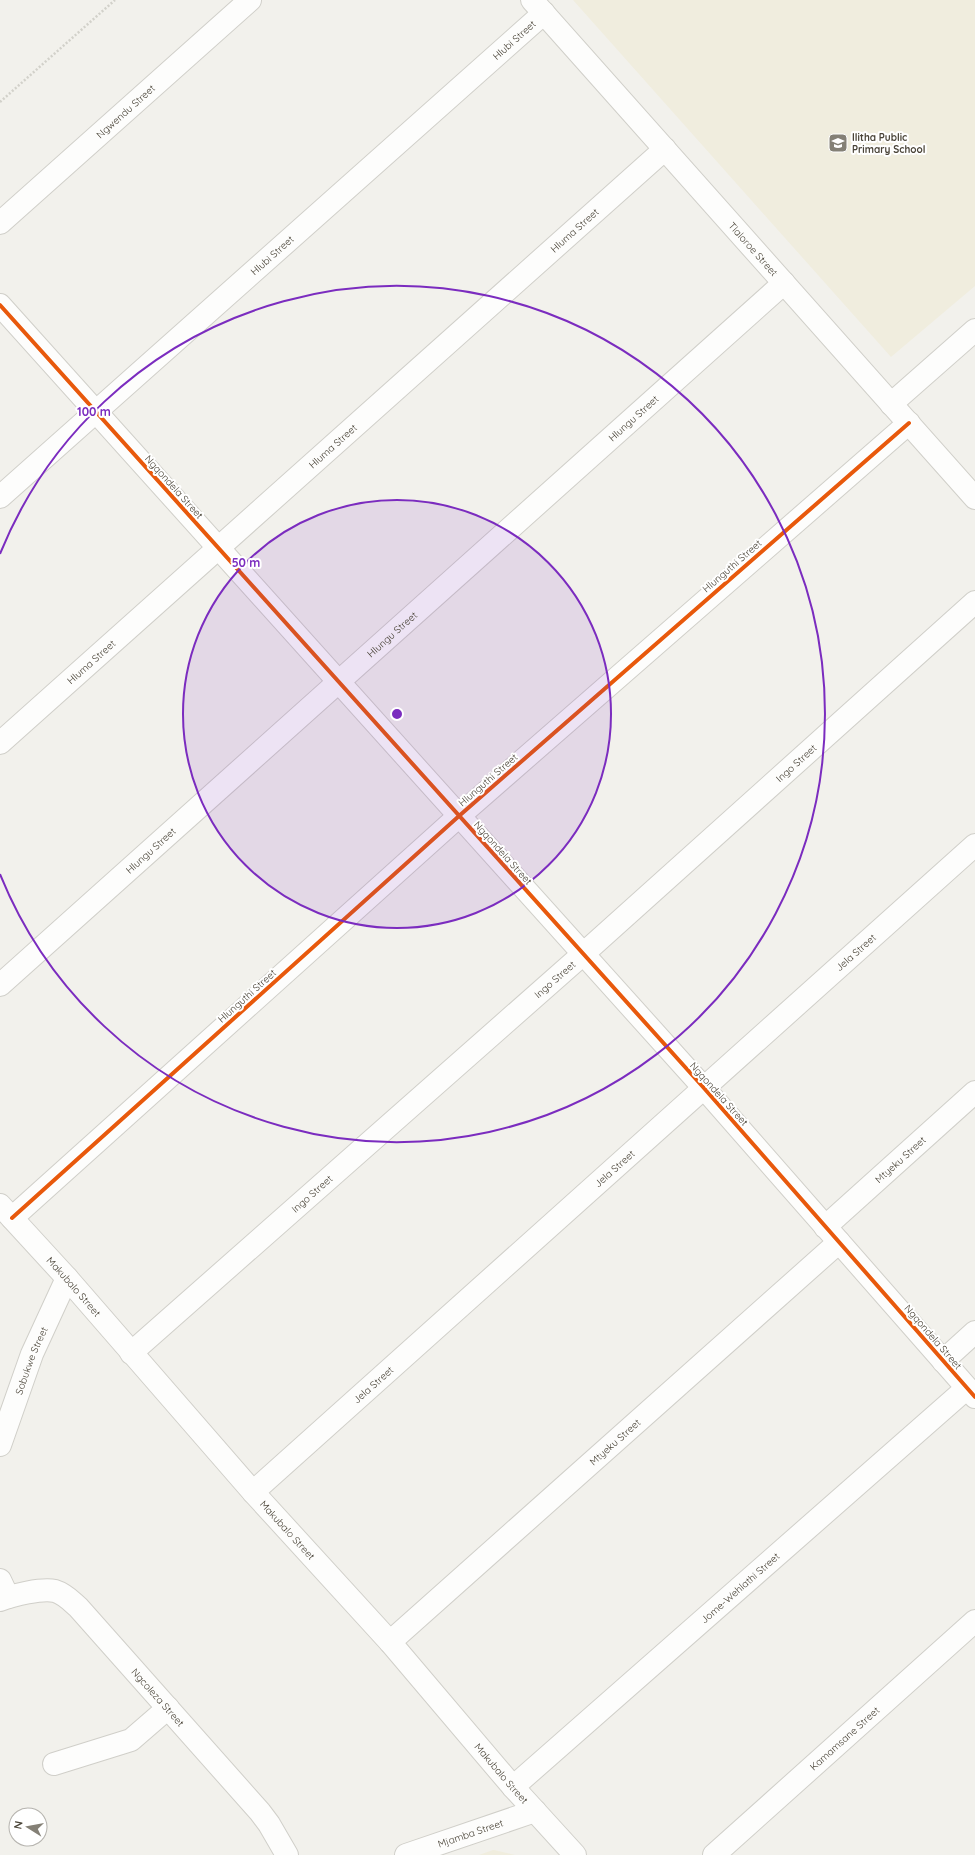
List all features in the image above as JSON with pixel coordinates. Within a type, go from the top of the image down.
[{"type":"street","name":"Ngwendu Street","points":[[0,223],[250,0]]},
{"type":"street","name":"Tlaloroe Street","points":[[538,6],[975,498]]},
{"type":"street","name":"Hlubi Street","points":[[0,497],[538,6]]},
{"type":"street","name":"Hluma Street","points":[[0,743],[665,149]]},
{"type":"street","name":"Hlungu Street","points":[[0,985],[784,283]]},
{"type":"street","name":"Ngqondela Street","points":[[0,305],[703,1087],[971,1392]]},
{"type":"street","points":[[891,404],[975,330]]},
{"type":"street","name":"Hlunguthi Street","points":[[6,1212],[909,423]]},
{"type":"street","name":"Ingo Street","points":[[131,1353],[582,954],[975,602]]},
{"type":"street","name":"Jela Street","points":[[253,1492],[703,1087],[975,845]]},
{"type":"street","name":"Mtyeku Street","points":[[390,1642],[832,1235],[975,1092]]},
{"type":"street","name":"Makubalo Street","points":[[6,1212],[67,1278],[253,1492],[390,1642],[514,1787],[575,1855]]},
{"type":"street","name":"Sobukwe Street","points":[[0,1445],[32,1354],[67,1278]]},
{"type":"street","points":[[943,1360],[975,1332]]},
{"type":"street","name":"Jome-Wehlathi Street","points":[[514,1787],[971,1392]]},
{"type":"street","name":"Ngcoleza Street","points":[[3,1592],[55,1591],[66,1596],[78,1607],[269,1824],[287,1855]]},
{"type":"street","name":"Kamamsane Street","points":[[714,1855],[975,1621]]},
{"type":"street","points":[[54,1764],[131,1740],[168,1708]]},
{"type":"street","name":"Mjamba Street","points":[[406,1855],[535,1811]]},
{"type":"path","points":[[0,102],[115,0]]},
{"type":"shaded area","name":"Ilitha Public Primary School","points":[[573,0],[975,0],[975,286],[891,357]]},
{"type":"shaded area","points":[[494,1850],[515,1855],[479,1855]]},
{"type":"cycle path","points":[[0,305],[703,1087],[975,1397]]},
{"type":"cycle path","points":[[12,1218],[459,816],[909,423]]},
{"type":"place","name":"Ilitha Public Primary School","points":[[838,143]]}]
